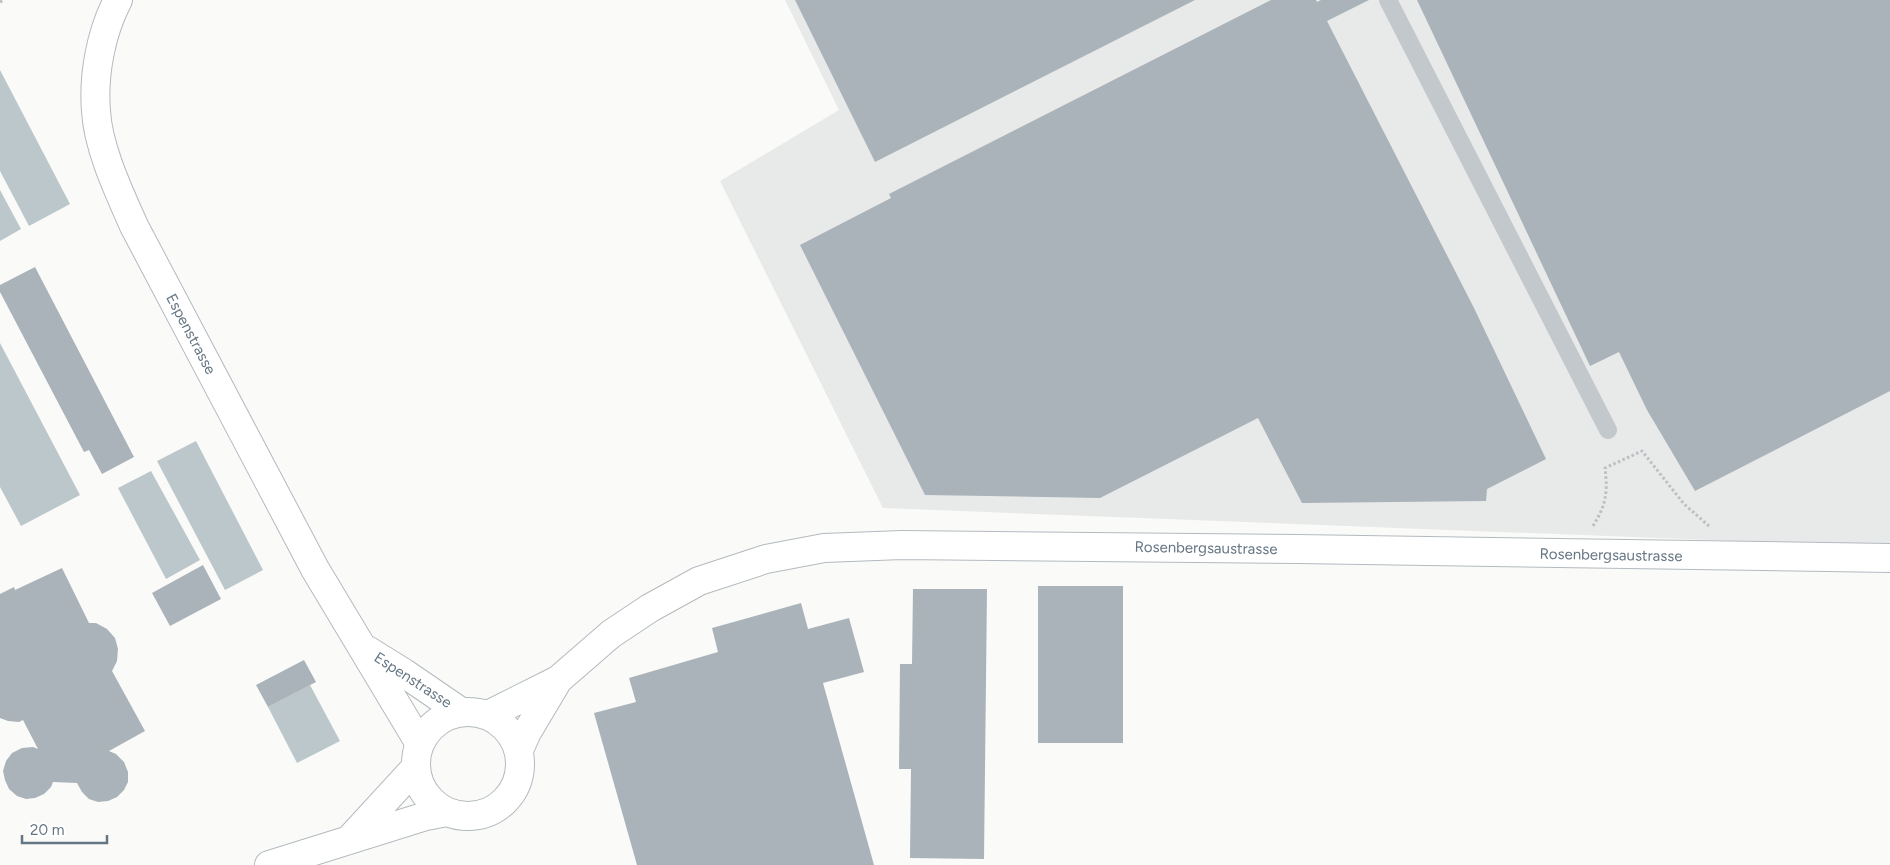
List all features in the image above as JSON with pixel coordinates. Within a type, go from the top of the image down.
[{"type":"street","name":"Espenstrasse","points":[[118,0],[98,52],[96,111],[104,152],[118,190],[134,226],[315,569],[336,607],[364,648],[418,755]]},
{"type":"street","name":"Rosenbergsaustrasse","points":[[488,715],[558,680],[611,634],[650,608],[699,581],[766,559],[824,548],[911,545],[1890,558]]},
{"type":"street","name":"Espenstrasse","points":[[364,648],[404,672],[461,712]]},
{"type":"street","name":"Rosenbergsaustrasse","points":[[519,750],[527,732],[558,680]]},
{"type":"street","points":[[348,841],[418,755],[427,732],[436,722],[448,716],[461,712],[475,712],[488,715],[502,724],[512,736],[519,750],[520,767],[517,783],[508,798],[496,808],[480,815],[464,816],[448,812],[435,804],[425,794],[418,781],[418,755]]},
{"type":"street","points":[[270,865],[426,816],[448,812]]},
{"type":"lane","points":[[1388,0],[1608,430]]},
{"type":"path","points":[[0,2],[4,0]]},
{"type":"path","points":[[1605,468],[1642,451],[1684,504],[1710,527]]},
{"type":"shaded area","points":[[785,0],[1890,0],[1890,547],[883,508],[720,181],[839,110]]},
{"type":"shaded area","points":[[0,70],[70,204],[29,226],[0,171]]},
{"type":"shaded area","points":[[0,190],[21,229],[0,241]]},
{"type":"shaded area","points":[[0,343],[80,495],[21,526],[0,487]]},
{"type":"shaded area","points":[[196,441],[263,570],[225,590],[157,461]]},
{"type":"shaded area","points":[[151,471],[200,560],[166,579],[118,488]]},
{"type":"shaded area","points":[[310,685],[340,741],[297,763],[268,707]]},
{"type":"building","points":[[795,0],[1195,0],[875,162]]},
{"type":"building","points":[[1271,0],[1316,0],[1317,2],[1321,0],[1369,0],[1327,21],[1474,308],[1546,459],[1487,489],[1486,501],[1302,503],[1258,418],[1100,498],[925,495],[800,245],[891,198],[889,194]]},
{"type":"building","points":[[1417,0],[1890,0],[1890,391],[1695,491],[1647,410],[1619,352],[1590,366]]},
{"type":"building","points":[[35,267],[134,457],[102,474],[89,450],[84,452],[0,292],[0,285]]},
{"type":"building","points":[[203,565],[221,599],[170,626],[152,593]]},
{"type":"building","points":[[62,568],[89,623],[96,623],[107,629],[115,638],[118,649],[117,661],[112,671],[145,731],[109,751],[116,754],[124,762],[128,772],[128,782],[124,790],[117,797],[108,801],[98,802],[89,799],[77,783],[53,782],[44,794],[26,799],[17,796],[9,789],[3,771],[6,761],[12,753],[22,748],[33,747],[38,749],[23,720],[19,722],[0,718],[0,594],[14,587],[15,590]]},
{"type":"building","points":[[1038,586],[1123,586],[1123,743],[1038,743]]},
{"type":"building","points":[[913,589],[987,589],[984,859],[910,858],[911,769],[899,769],[900,664],[912,664]]},
{"type":"building","points":[[801,603],[808,629],[849,618],[864,672],[823,683],[874,865],[637,865],[594,713],[636,702],[629,678],[718,652],[712,628]]},
{"type":"building","points":[[304,660],[316,682],[268,707],[256,685]]}]
